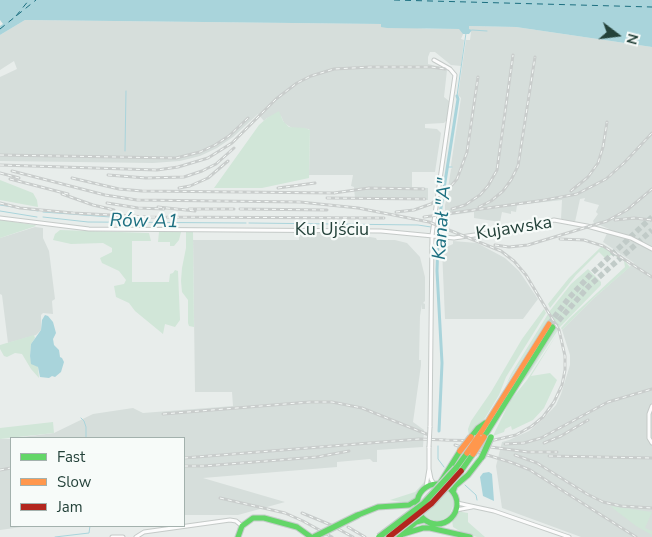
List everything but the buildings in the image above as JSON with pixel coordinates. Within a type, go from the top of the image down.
[{"type":"main road","points":[[389,537],[432,503],[458,469],[481,437],[495,419],[551,326],[487,422],[481,437],[482,456],[468,474],[455,486],[453,492],[456,506],[445,522]]},
{"type":"main road","points":[[436,484],[460,451],[481,437]]},
{"type":"main road","points":[[379,537],[423,504],[458,469]]},
{"type":"main road","points":[[238,537],[242,526],[253,518],[264,518],[297,527],[312,537],[378,507],[409,505],[417,500],[426,486],[436,484],[446,486],[453,492]]},
{"type":"main road","points":[[417,500],[418,511],[424,520],[431,523],[445,522],[463,535]]},
{"type":"main road","points":[[401,536],[416,522],[424,520]]},
{"type":"main road","points":[[445,522],[451,532]]},
{"type":"main road","points":[[401,536],[423,528],[430,528],[470,537]]},
{"type":"street","points":[[426,486],[429,469],[436,236],[433,227],[455,76],[450,69],[434,60]]},
{"type":"street","name":"Ku Ujściu","points":[[0,218],[89,229],[381,231],[436,236]]},
{"type":"street","name":"Kujawska","points":[[436,236],[458,237],[516,229],[554,220],[587,226],[624,236],[652,249]]},
{"type":"street","points":[[652,406],[649,414],[649,438],[652,443]]},
{"type":"street","points":[[429,469],[431,479],[436,484]]},
{"type":"street","points":[[456,506],[472,507],[494,512],[569,537]]},
{"type":"street","points":[[456,506],[472,507]]},
{"type":"street","points":[[185,526],[230,520],[242,526]]},
{"type":"street","points":[[138,536],[144,532],[180,527]]},
{"type":"street","points":[[112,537],[123,537]]},
{"type":"shaded area","points":[[25,20],[381,24],[427,29],[460,29],[464,32],[461,39],[464,40],[461,66],[451,65],[435,52],[430,52],[428,57],[428,64],[447,70],[444,97],[449,101],[447,120],[444,123],[425,124],[425,128],[437,129],[441,133],[435,172],[412,172],[412,187],[428,188],[428,200],[355,199],[354,187],[351,186],[353,175],[309,175],[309,129],[292,128],[284,123],[281,116],[267,118],[264,121],[258,114],[233,137],[217,148],[200,156],[180,161],[153,163],[0,161],[0,77],[17,69],[14,61],[0,70],[0,35]]},
{"type":"shaded area","points":[[469,26],[516,27],[652,47],[652,537],[581,537],[502,508],[496,466],[502,442],[529,431],[556,405],[570,365],[570,355],[562,330],[594,298],[634,263],[603,242],[609,229],[600,225],[595,226],[593,221],[598,214],[596,212],[599,205],[584,201],[585,198],[580,199],[575,222],[561,219],[562,200],[517,205],[516,212],[511,211],[511,214],[502,212],[500,222],[474,218],[474,212],[445,216],[461,98],[458,95],[466,40],[470,40],[471,32]]},
{"type":"shaded area","points":[[35,227],[43,228],[43,238],[49,251],[55,299],[52,301],[53,314],[43,313],[41,315],[41,330],[36,335],[8,343],[2,295],[0,294],[0,238]]},
{"type":"shaded area","points":[[299,233],[370,233],[370,237],[377,240],[395,240],[407,243],[420,257],[425,277],[425,301],[423,303],[425,304],[425,309],[422,309],[422,304],[419,360],[421,360],[421,365],[413,422],[424,430],[423,447],[377,450],[377,462],[373,462],[370,459],[337,462],[337,467],[203,478],[285,502],[238,515],[185,515],[185,437],[22,437],[54,433],[93,414],[133,408],[143,413],[233,406],[232,392],[195,392],[193,240],[299,240]]},
{"type":"shaded area","points":[[453,241],[477,243],[505,258],[519,271],[538,299],[523,319],[445,319],[442,249],[453,244]]},
{"type":"shaded area","points":[[0,439],[10,439],[10,527],[22,527],[0,530]]},
{"type":"green space","points":[[279,111],[283,121],[289,127],[310,130],[309,178],[262,188],[214,188],[259,125]]},
{"type":"green space","points":[[0,180],[33,193],[38,207],[0,200]]},
{"type":"green space","points":[[0,220],[35,225],[36,226],[0,238]]},
{"type":"green space","points":[[60,230],[149,233],[151,241],[132,241],[132,282],[169,282],[170,274],[175,270],[178,271],[180,320],[175,327],[165,324],[163,334],[135,311],[129,303],[116,297],[114,286],[124,284],[126,280],[119,271],[102,263],[100,258],[112,252],[112,248],[103,243],[71,244],[53,240],[55,234]]},
{"type":"green space","points":[[159,232],[181,232],[179,240],[174,246],[170,246],[170,242],[158,242]]},
{"type":"green space","points":[[186,232],[193,232],[194,327],[189,326],[188,323],[188,300],[182,292],[181,281],[186,248]]},
{"type":"green space","points":[[602,246],[624,260],[630,267],[594,298],[562,330],[561,328],[570,318],[625,267],[624,261],[611,255],[606,259],[599,252],[576,275],[550,308],[548,304],[569,278]]},
{"type":"green space","points":[[588,269],[601,282],[601,285],[559,328],[549,312],[571,284]]},
{"type":"green space","points":[[544,309],[546,313],[506,377],[499,395],[485,418],[469,437],[468,429],[471,421],[491,392],[522,339]]},
{"type":"green space","points":[[548,314],[558,330],[516,391],[555,329],[546,323],[506,385]]},
{"type":"green space","points":[[557,334],[531,376],[550,373],[557,380],[544,408],[533,420],[512,430],[511,426],[505,429],[504,432],[493,436],[510,401],[527,380]]},
{"type":"green space","points":[[34,335],[35,338],[31,344],[30,356],[31,361],[38,367],[39,378],[22,354],[15,353],[7,357],[4,356],[0,349],[0,345]]},
{"type":"green space","points":[[53,422],[54,433],[0,439],[0,428]]},
{"type":"green space","points":[[426,480],[425,485],[412,502],[406,503],[390,500],[415,492]]},
{"type":"green space","points":[[448,490],[453,497],[454,504],[449,516],[441,521],[425,517],[423,515]]},
{"type":"green space","points":[[610,506],[652,512],[645,528],[652,531],[652,535],[636,526]]},
{"type":"green space","points":[[461,510],[468,513],[468,522],[485,537],[463,533],[453,527],[452,520]]},
{"type":"water","points":[[0,0],[652,0],[652,47],[516,27],[469,26],[469,29],[472,30],[469,34],[463,34],[459,29],[387,28],[381,27],[381,24],[25,20],[0,35],[0,26],[3,24],[0,20]]},
{"type":"water","points":[[45,315],[53,322],[56,333],[53,339],[54,345],[59,350],[60,357],[64,362],[61,372],[55,377],[49,378],[40,377],[38,367],[31,364],[30,356],[31,344],[41,330],[42,320]]},
{"type":"water","points":[[489,472],[492,474],[494,501],[483,496],[480,477],[483,473]]},
{"type":"waterway","points":[[472,30],[487,31]]},
{"type":"waterway","name":"Kanał \"A\"","points":[[457,96],[466,33]]},
{"type":"waterway","points":[[125,151],[126,91]]},
{"type":"waterway","name":"Kanał \"A\"","points":[[439,431],[442,363],[437,271],[438,241],[440,214],[457,96]]},
{"type":"waterway","name":"Kanał \"A\"","points":[[447,167],[452,167]]},
{"type":"waterway","points":[[0,205],[38,211]]},
{"type":"waterway","name":"Rów A1","points":[[0,211],[37,217]]},
{"type":"waterway","points":[[43,212],[124,218]]},
{"type":"waterway","name":"Rów A1","points":[[43,217],[88,222],[246,223]]},
{"type":"waterway","name":"Rów A1","points":[[249,223],[418,225],[431,227]]},
{"type":"waterway","points":[[81,418],[86,427],[86,437]]},
{"type":"waterway","name":"Kanał \"A\"","points":[[438,446],[438,459],[444,467]]},
{"type":"waterway","name":"Kanał \"A\"","points":[[465,485],[476,495],[477,500]]},
{"type":"waterway","points":[[55,537],[89,533],[90,527]]},
{"type":"ferry route","points":[[16,16],[29,0]]},
{"type":"ferry route","points":[[0,29],[36,0]]},
{"type":"ferry route","points":[[394,0],[652,7]]},
{"type":"tunnel","points":[[549,324],[591,274],[652,217]]},
{"type":"tunnel","points":[[553,327],[589,286],[652,230]]},
{"type":"railway","points":[[452,209],[465,205],[480,195],[488,186],[497,170],[513,55]]},
{"type":"railway","points":[[479,207],[491,201],[503,191],[518,166],[535,57]]},
{"type":"railway","points":[[0,165],[157,170],[178,167],[208,158],[232,143],[276,99],[297,83],[311,76],[334,69],[371,67],[431,67],[445,69]]},
{"type":"railway","points":[[396,212],[414,210],[431,204],[445,193],[457,179],[467,152],[478,77]]},
{"type":"railway","points":[[0,155],[176,158],[200,152],[215,145],[229,136],[248,118]]},
{"type":"railway","points":[[571,191],[588,177],[598,163],[607,122]]},
{"type":"railway","points":[[424,217],[577,194],[606,179],[652,133]]},
{"type":"railway","points":[[108,175],[146,178],[184,177],[216,164],[234,148]]},
{"type":"railway","points":[[179,188],[190,186],[208,178],[228,161]]},
{"type":"railway","points":[[12,171],[105,195],[137,200],[300,202],[358,208],[429,222],[501,251],[514,261],[526,275],[559,330],[565,356],[562,385],[554,402],[543,417],[516,435],[490,441],[441,440]]},
{"type":"railway","points":[[0,173],[19,178]]},
{"type":"railway","points":[[72,178],[119,189],[142,191],[335,193]]},
{"type":"railway","points":[[10,179],[68,194]]},
{"type":"railway","points":[[278,188],[315,183]]},
{"type":"railway","points":[[334,193],[369,188],[424,189]]},
{"type":"railway","points":[[495,245],[509,247],[528,245],[607,221],[627,210],[652,189]]},
{"type":"railway","points":[[62,194],[114,210]]},
{"type":"railway","points":[[327,198],[425,199]]},
{"type":"railway","points":[[0,203],[20,208],[148,217],[384,218]]},
{"type":"railway","points":[[107,203],[138,208],[164,209]]},
{"type":"railway","points":[[158,207],[195,211]]},
{"type":"railway","points":[[189,209],[234,209]]},
{"type":"railway","points":[[240,209],[327,210]]},
{"type":"railway","points":[[615,220],[634,218],[652,220]]},
{"type":"railway","points":[[560,239],[584,240],[603,246],[652,277]]},
{"type":"railway","points":[[505,444],[524,443],[541,438],[608,402],[652,389]]},
{"type":"railway","points":[[163,414],[310,402],[332,402],[362,408],[429,435]]},
{"type":"railway","points":[[544,443],[561,436],[588,420]]},
{"type":"railway","points":[[185,458],[419,439],[446,440]]},
{"type":"railway","points":[[455,445],[530,470],[636,537]]},
{"type":"railway","points":[[483,446],[528,452],[557,452]]},
{"type":"railway","points":[[185,466],[317,457],[349,451]]},
{"type":"railway","points":[[515,455],[537,463],[603,502],[621,506],[652,508]]},
{"type":"railway","points":[[549,456],[652,458]]},
{"type":"railway","points":[[0,470],[10,468]]},
{"type":"railway","points":[[220,498],[285,513],[332,537]]},
{"type":"railway","points":[[302,513],[353,537]]},
{"type":"railway","points":[[348,527],[365,537]]},
{"type":"traffic: fast","points":[[484,437],[553,327]]},
{"type":"traffic: fast","points":[[471,437],[485,423]]},
{"type":"traffic: fast","points":[[482,457],[491,437]]},
{"type":"traffic: fast","points":[[440,483],[460,451]]},
{"type":"traffic: fast","points":[[456,468],[467,453]]},
{"type":"traffic: fast","points":[[461,471],[473,454]]},
{"type":"traffic: fast","points":[[453,492],[455,486],[468,475],[482,457]]},
{"type":"traffic: fast","points":[[379,537],[423,504],[456,468]]},
{"type":"traffic: fast","points":[[441,484],[448,487],[454,493],[457,504],[456,512],[448,521],[441,524],[433,524],[426,521],[418,512],[417,500],[420,493],[429,485],[441,484]]},
{"type":"traffic: fast","points":[[358,515],[378,507],[409,505],[417,500]]},
{"type":"traffic: fast","points":[[314,537],[358,515]]},
{"type":"traffic: fast","points":[[242,526],[253,518],[264,518],[297,527],[311,537]]},
{"type":"traffic: fast","points":[[399,537],[416,522],[424,520]]},
{"type":"traffic: fast","points":[[238,537],[242,526]]},
{"type":"traffic: fast","points":[[403,534],[423,528],[430,528],[470,537]]},
{"type":"traffic: slow","points":[[478,437],[549,324]]},
{"type":"traffic: slow","points":[[460,451],[471,437]]},
{"type":"traffic: slow","points":[[467,453],[478,437]]},
{"type":"traffic: slow","points":[[473,454],[484,437]]},
{"type":"traffic: jam","points":[[389,537],[432,503],[461,471]]}]
